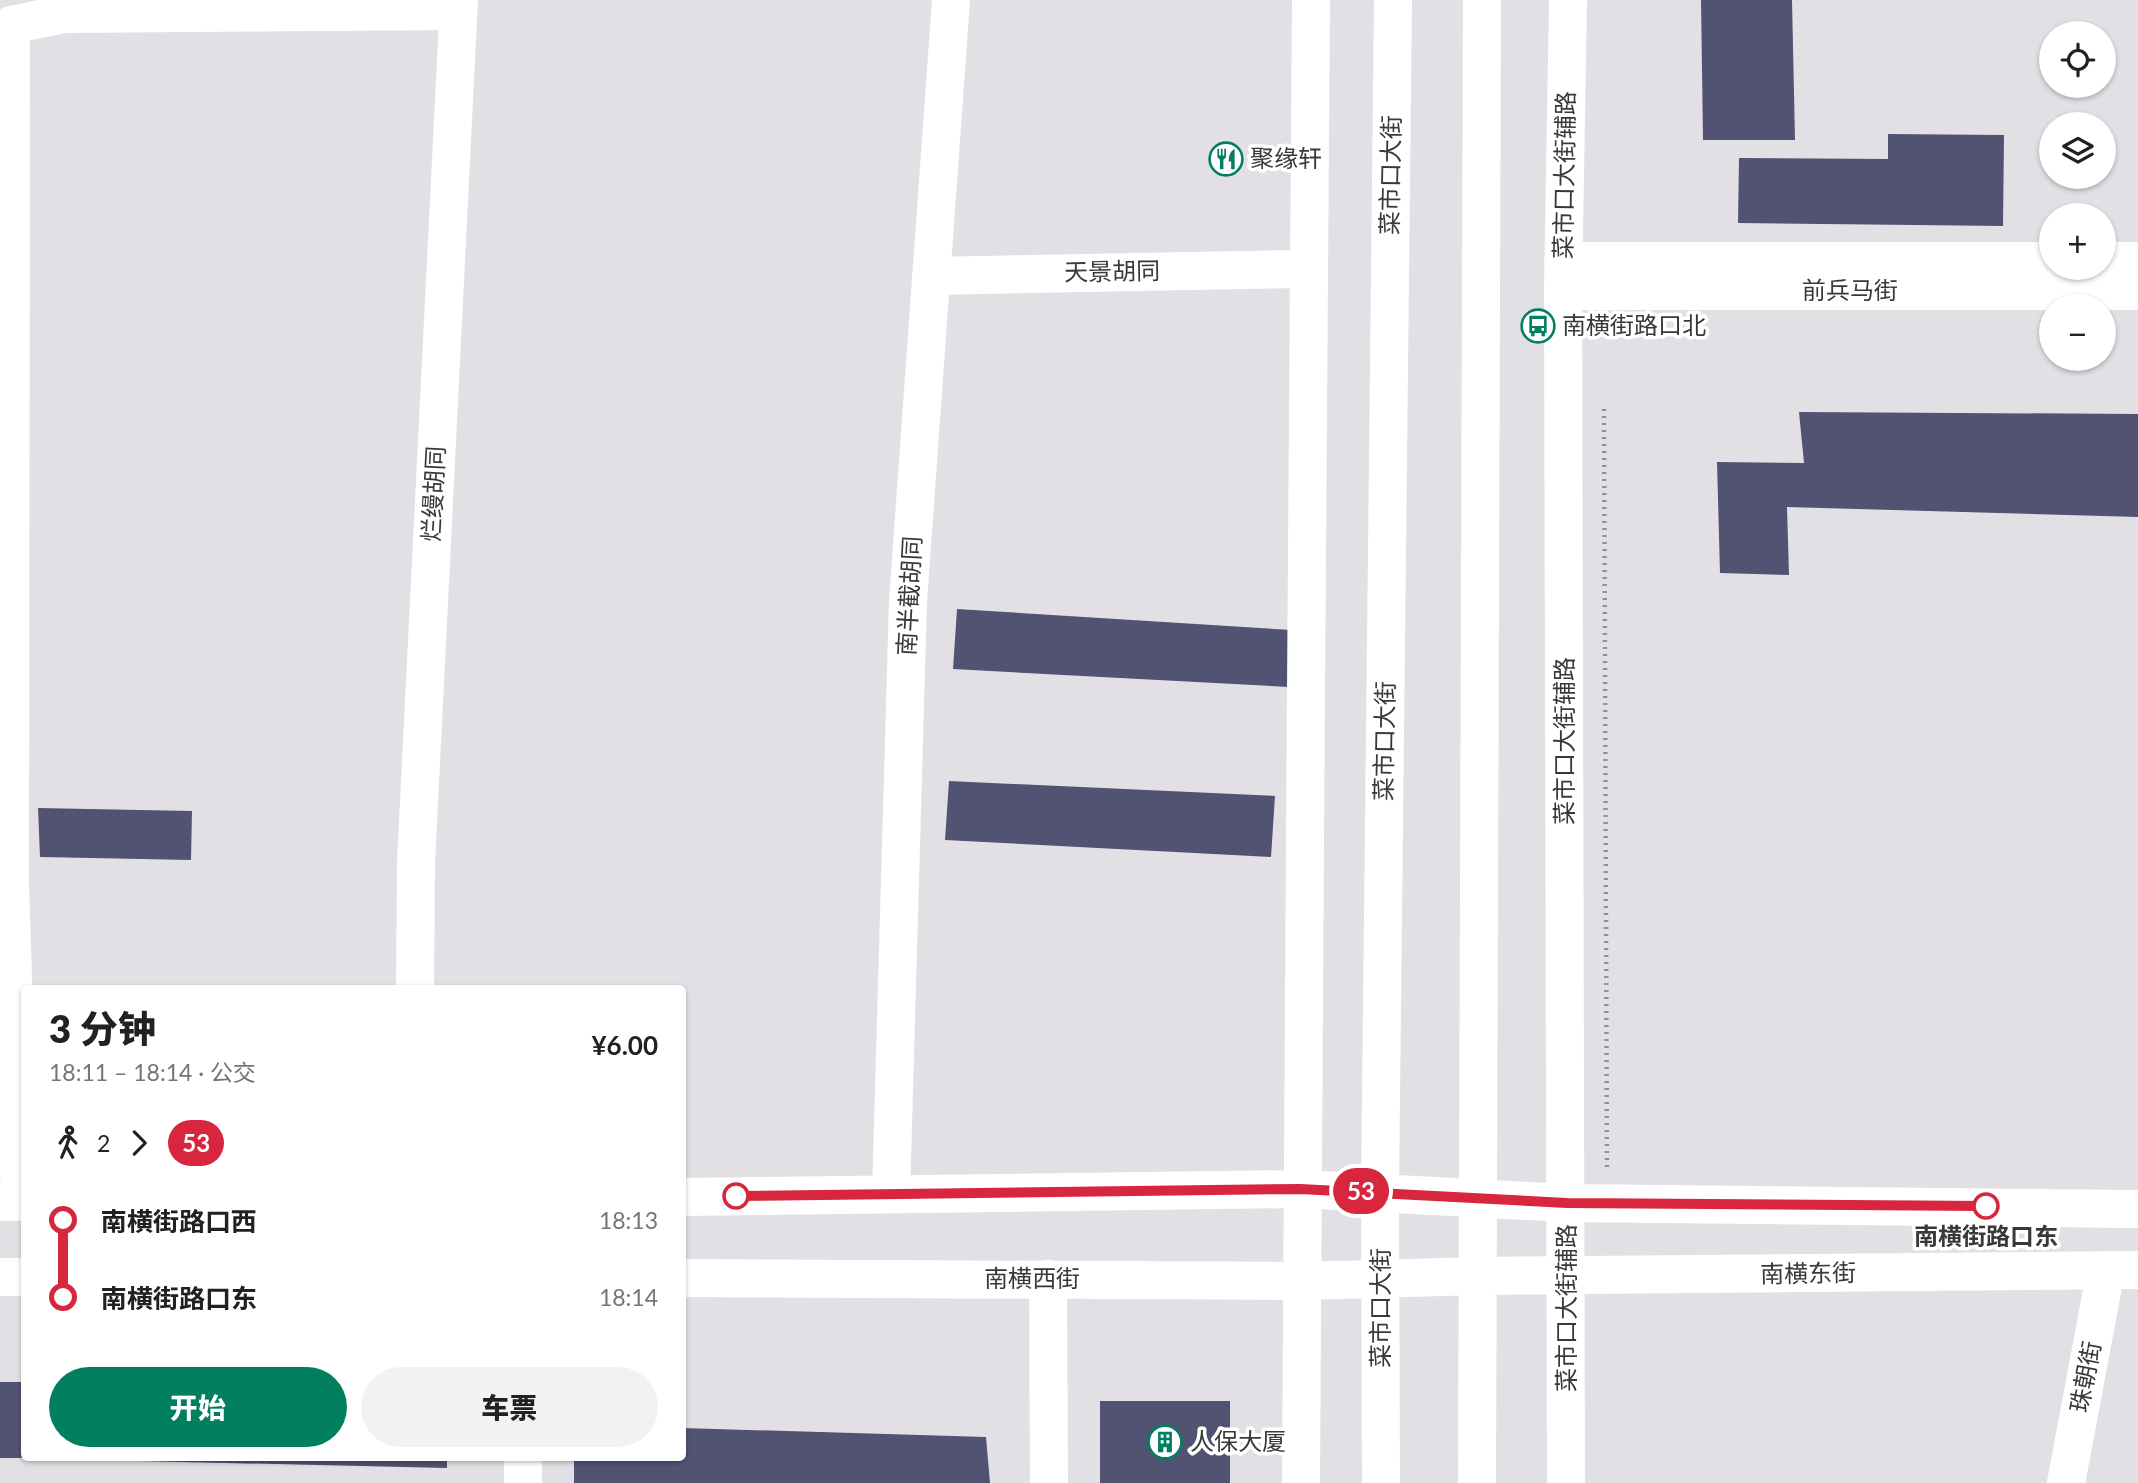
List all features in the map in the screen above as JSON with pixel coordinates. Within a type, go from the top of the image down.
[{"type":"main road","name":"南半截胡同","points":[[891,1194],[908,601],[951,0]]},
{"type":"main road","points":[[1301,1483],[1300,1189],[1310,342],[1311,0]]},
{"type":"main road","name":"菜市口大街","points":[[1381,1483],[1380,1191],[1393,0]]},
{"type":"main road","points":[[1477,1483],[1482,0]]},
{"type":"main road","name":"菜市口大街辅路","points":[[1566,1483],[1568,1276],[1563,276],[1568,0]]},
{"type":"main road","points":[[15,1202],[5,883],[6,26],[65,14],[458,6]]},
{"type":"main road","name":"烂缦胡同","points":[[415,985],[416,863],[458,6]]},
{"type":"main road","name":"前兵马街","points":[[1563,276],[2039,261]]},
{"type":"main road","points":[[2116,261],[2138,261]]},
{"type":"main road","name":"天景胡同","points":[[931,276],[1294,269]]},
{"type":"main road","name":"前兵马街","points":[[1563,276],[2138,292]]},
{"type":"main road","points":[[686,1197],[1300,1189],[1380,1191],[1567,1203],[2138,1209]]},
{"type":"main road","name":"南横东街","points":[[1381,1278],[2122,1270]]},
{"type":"main road","name":"珠朝街","points":[[2066,1483],[2122,1270]]},
{"type":"main road","points":[[0,1277],[21,1277]]},
{"type":"main road","name":"南横西街","points":[[686,1278],[1301,1281],[1381,1278]]},
{"type":"main road","points":[[1048,1279],[1049,1483]]},
{"type":"main road","points":[[523,1461],[523,1483]]},
{"type":"path","points":[[1604,403],[1609,1071],[1606,1203]]},
{"type":"building","points":[[1701,0],[1792,0],[1795,140],[1703,140]]},
{"type":"building","points":[[1888,134],[2004,135],[2003,226],[1738,223],[1739,158],[1888,159]]},
{"type":"building","points":[[1799,412],[2138,414],[2138,517],[1787,507],[1789,575],[1720,573],[1717,462],[1804,463]]},
{"type":"building","points":[[957,609],[1291,630],[1289,687],[953,669]]},
{"type":"building","points":[[949,781],[1275,796],[1271,857],[945,840]]},
{"type":"building","points":[[38,808],[192,811],[191,860],[40,857]]},
{"type":"building","points":[[0,1382],[21,1382],[21,1458],[0,1458]]},
{"type":"building","name":"人保大厦","points":[[1100,1401],[1230,1401],[1230,1483],[1100,1483]]},
{"type":"building","points":[[686,1428],[986,1437],[990,1483],[574,1483],[574,1461],[686,1461]]},
{"type":"building","points":[[140,1461],[447,1461],[447,1468]]},
{"type":"bus line","name":"53","points":[[736,1196],[1300,1189],[1380,1191],[1567,1203],[1986,1206]]},
{"type":"place","name":"聚缘轩","points":[[1226,159]]},
{"type":"place","name":"南横街路口北","points":[[1538,326]]},
{"type":"place","name":"南横街路口东","points":[[1986,1206]]},
{"type":"place","name":"人保大厦","points":[[1165,1442]]}]
